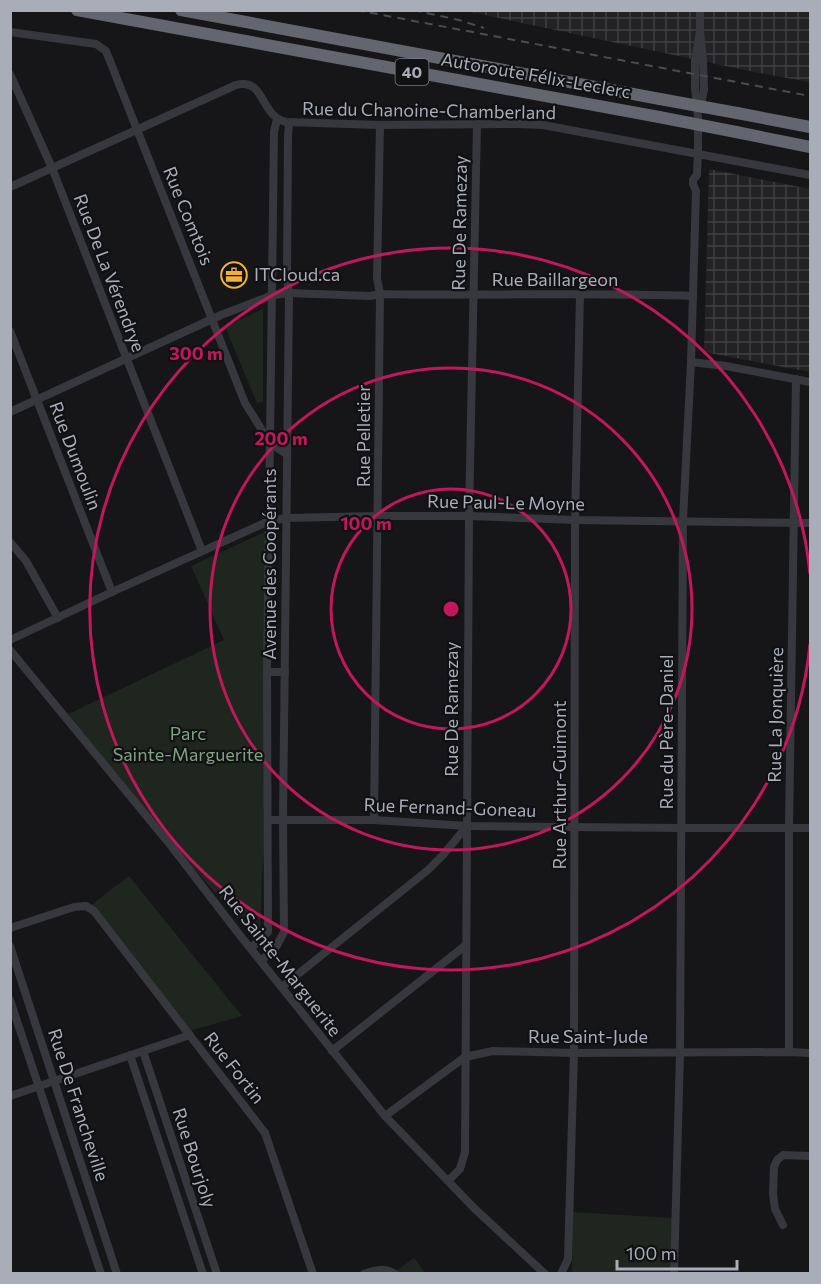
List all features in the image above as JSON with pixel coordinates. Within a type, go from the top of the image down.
[{"type":"highway","name":"Autoroute Félix-Leclerc","points":[[77,10],[810,147]]},
{"type":"highway","name":"Autoroute Félix-Leclerc","points":[[182,10],[810,127]]},
{"type":"street","name":"Rue du Père-Daniel","points":[[674,1274],[680,1053],[683,520],[696,191],[700,186],[697,175],[698,117],[704,90],[700,10]]},
{"type":"street","name":"Rue Comtois","points":[[10,33],[90,43],[102,47],[109,57],[245,403],[270,442],[286,454]]},
{"type":"street","name":"Rue De La Vérendrye","points":[[10,74],[52,168],[202,551]]},
{"type":"street","name":"Rue du Chanoine-Chamberland","points":[[10,187],[242,84],[249,84],[255,88],[277,119],[289,123],[547,126],[810,176]]},
{"type":"street","name":"Avenue des Coopérants","points":[[250,948],[268,932],[267,672],[271,303],[273,295],[271,282],[273,144],[277,119]]},
{"type":"street","name":"Avenue des Coopérants","points":[[261,961],[276,947],[284,932],[289,123]]},
{"type":"street","name":"Rue De Ramezay","points":[[448,1181],[463,1164],[465,1152],[469,516],[477,124]]},
{"type":"street","name":"Rue Pelletier","points":[[374,820],[380,125]]},
{"type":"street","name":"Rue Baillargeon","points":[[10,412],[212,319],[273,295],[289,293],[370,296],[380,294],[693,296]]},
{"type":"street","name":"Rue Arthur-Guimont","points":[[561,1274],[568,1259],[574,1053],[575,520],[580,295]]},
{"type":"street","name":"Rue Dumoulin","points":[[10,331],[111,592]]},
{"type":"street","points":[[691,362],[726,366],[810,382]]},
{"type":"street","name":"Rue La Jonquière","points":[[789,1052],[789,827],[796,379]]},
{"type":"street","name":"Rue Paul-Le Moyne","points":[[10,640],[269,521],[286,518],[469,516],[575,520],[810,523]]},
{"type":"street","points":[[10,542],[26,561],[58,618]]},
{"type":"street","name":"Rue Sainte-Marguerite","points":[[10,650],[172,847],[385,1116],[474,1208],[545,1274]]},
{"type":"street","points":[[267,672],[285,672]]},
{"type":"street","name":"Rue Fernand-Goneau","points":[[268,820],[374,820],[467,826],[810,828]]},
{"type":"street","points":[[282,987],[428,870],[467,826]]},
{"type":"street","name":"Rue Fortin","points":[[10,928],[74,907],[86,906],[94,911],[267,1136],[313,1274]]},
{"type":"street","points":[[332,1051],[466,945]]},
{"type":"street","name":"Rue De Francheville","points":[[10,946],[117,1274]]},
{"type":"street","name":"Rue De Francheville","points":[[10,1000],[101,1274]]},
{"type":"street","points":[[10,1096],[190,1035]]},
{"type":"street","name":"Rue Bourjoly","points":[[143,1051],[217,1274]]},
{"type":"street","name":"Rue Saint-Jude","points":[[385,1116],[465,1057],[493,1051],[810,1053]]},
{"type":"street","name":"Rue Bourjoly","points":[[130,1055],[203,1274]]},
{"type":"street","points":[[783,1225],[775,1209],[774,1167],[783,1155],[810,1156]]},
{"type":"street","points":[[364,1274],[378,1269],[392,1272]]},
{"type":"shaded area","points":[[466,11],[810,11],[810,82],[754,72]]},
{"type":"shaded area","points":[[709,169],[810,189],[810,372],[704,352]]},
{"type":"green space","points":[[263,309],[263,402],[257,403],[225,327]]},
{"type":"green space","name":"Parc Sainte-Marguerite","points":[[269,530],[266,820],[260,934],[252,934],[110,774],[64,716],[224,640],[191,566]]},
{"type":"green space","points":[[129,876],[242,1016],[186,1032],[90,906]]},
{"type":"green space","points":[[573,1212],[672,1218],[671,1273],[572,1274]]},
{"type":"green space","points":[[414,1258],[425,1273],[392,1274]]},
{"type":"railway","points":[[356,10],[810,96]]},
{"type":"railway","points":[[413,10],[484,28]]},
{"type":"place","name":"ITCloud.ca","points":[[234,275]]}]
